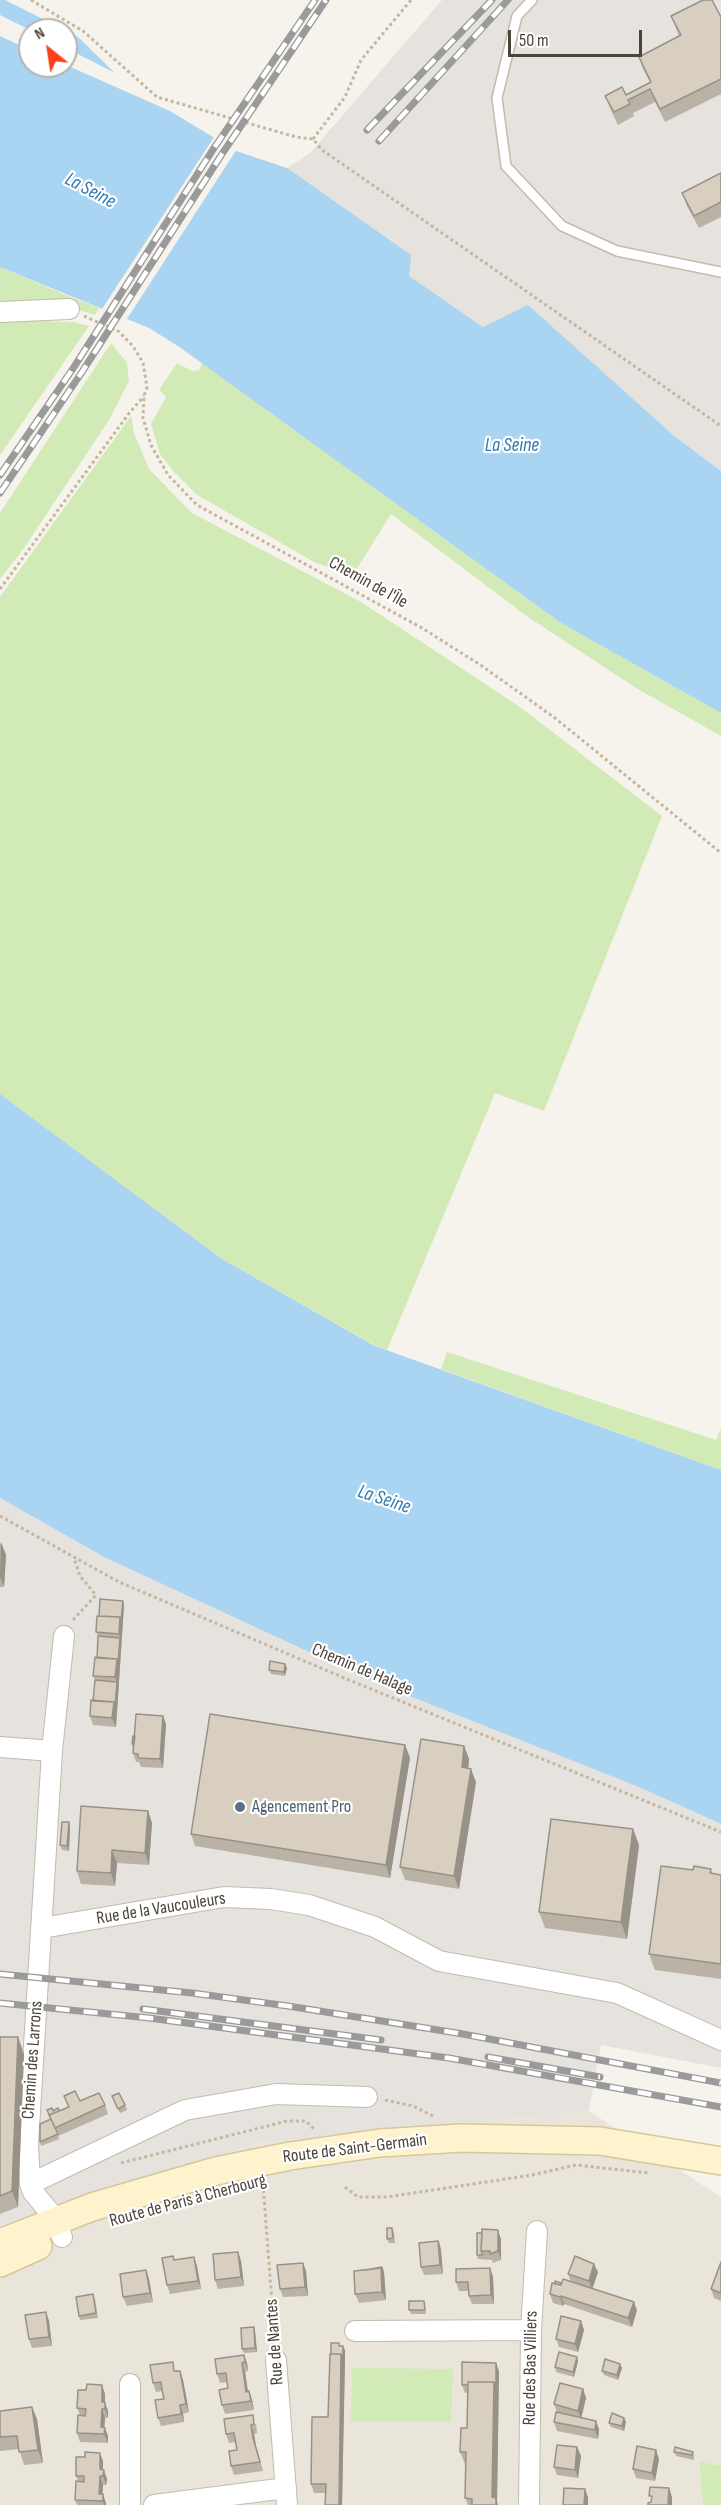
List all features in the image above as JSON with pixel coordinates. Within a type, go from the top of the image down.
[{"type":"main road","name":"Route de Saint-Germain","points":[[0,2242],[49,2233],[130,2196],[216,2171],[380,2144],[471,2138],[600,2141],[713,2160]]},
{"type":"main road","name":"Route de Paris à Cherbourg","points":[[0,2263],[49,2233],[205,2192],[262,2180],[379,2161],[479,2152],[542,2151],[713,2160]]},
{"type":"street","points":[[0,312],[69,309]]},
{"type":"street","points":[[42,1928],[52,1750],[64,1636]]},
{"type":"street","points":[[0,1747],[52,1750]]},
{"type":"street","name":"Rue de la Vaucouleurs","points":[[42,1928],[224,1897],[271,1899],[309,1905],[375,1927],[439,1961],[617,1993],[721,2040]]},
{"type":"street","name":"Chemin des Larrons","points":[[26,2168],[27,2065],[42,1928]]},
{"type":"street","points":[[49,2233],[26,2168],[185,2110],[276,2094],[367,2097]]},
{"type":"street","name":"Rue des Bas Villiers","points":[[529,2505],[531,2330],[537,2231]]},
{"type":"street","points":[[355,2331],[531,2330]]},
{"type":"street","name":"Rue de Nantes","points":[[276,2360],[287,2496]]},
{"type":"street","points":[[130,2384],[130,2505]]},
{"type":"street","points":[[154,2505],[287,2496]]},
{"type":"lane","points":[[532,0],[517,16],[497,98],[506,166],[562,226],[617,250],[721,272]]},
{"type":"path","points":[[31,0],[83,31],[157,97],[296,137],[313,139],[322,150],[721,426]]},
{"type":"path","points":[[313,139],[345,98],[361,60],[411,0]]},
{"type":"path","name":"Chemin de l'Île","points":[[69,309],[118,331],[133,346],[143,363],[147,387],[144,396],[143,418],[151,445],[168,475],[197,505],[422,628],[483,666],[555,718],[721,853]]},
{"type":"path","points":[[0,589],[144,396]]},
{"type":"path","name":"Chemin de Halage","points":[[0,1516],[119,1582],[349,1680],[721,1832]]},
{"type":"path","points":[[64,1636],[72,1622],[96,1595],[80,1576],[73,1557]]},
{"type":"path","points":[[119,2163],[287,2121],[306,2121],[317,2133]]},
{"type":"path","points":[[345,2187],[358,2197],[387,2197],[576,2166],[653,2174]]},
{"type":"path","name":"Rue de Nantes","points":[[262,2180],[276,2360]]},
{"type":"shaded area","points":[[442,0],[721,0],[721,471],[673,435],[483,327],[408,276],[287,168],[310,153]]},
{"type":"shaded area","points":[[0,1498],[104,1557],[721,1824],[721,2068],[601,2045],[589,2111],[255,2143],[0,2241]]},
{"type":"shaded area","points":[[589,2111],[721,2197],[721,2466],[699,2461],[703,2505],[0,2505],[0,2241],[254,2143]]},
{"type":"green space","points":[[0,267],[99,308],[95,315],[59,304],[0,306]]},
{"type":"green space","points":[[0,320],[74,322],[89,326],[0,455]]},
{"type":"green space","points":[[111,343],[127,363],[129,381],[109,420],[24,548],[0,579],[0,513]]},
{"type":"green space","points":[[177,363],[192,371],[199,370],[202,363],[561,623],[721,713],[721,736],[636,688],[528,617],[391,514],[353,575],[316,563],[197,495],[160,454],[151,424],[166,397],[159,390]]},
{"type":"green space","points":[[131,416],[134,433],[149,469],[192,513],[361,602],[520,707],[662,816],[544,1111],[495,1093],[387,1350],[376,1346],[222,1259],[0,1094],[0,597]]},
{"type":"green space","points":[[447,1352],[716,1440],[721,1428],[721,1470],[441,1369]]},
{"type":"green space","points":[[352,2368],[453,2369],[451,2422],[351,2421]]},
{"type":"green space","points":[[699,2461],[721,2466],[721,2505],[703,2505]]},
{"type":"water","points":[[0,0],[5,0],[41,18],[18,18],[18,24],[0,15]]},
{"type":"water","name":"La Seine","points":[[0,36],[18,44],[18,78],[78,78],[78,70],[170,111],[236,151],[287,168],[411,255],[409,276],[483,327],[528,305],[673,435],[721,471],[721,713],[561,623],[178,346],[149,328],[0,267]]},
{"type":"water","points":[[78,37],[115,73],[78,54]]},
{"type":"water","points":[[0,1094],[222,1259],[375,1346],[721,1470],[721,1824],[639,1787],[372,1681],[104,1557],[0,1498]]},
{"type":"pier","points":[[216,134],[237,149],[125,322],[100,312]]},
{"type":"building","points":[[703,0],[712,0],[721,17],[721,79],[660,109],[650,89],[628,100],[630,104],[614,112],[605,96],[622,87],[626,95],[651,82],[639,57],[681,35],[671,16]]},
{"type":"building","points":[[721,173],[721,202],[694,216],[682,193]]},
{"type":"building","points":[[100,1599],[123,1601],[121,1621],[120,1617],[99,1616]]},
{"type":"building","points":[[97,1616],[120,1617],[119,1634],[96,1632]]},
{"type":"building","points":[[98,1636],[120,1638],[118,1663],[117,1659],[97,1658]]},
{"type":"building","points":[[95,1657],[117,1659],[115,1677],[93,1676]]},
{"type":"building","points":[[270,1661],[285,1664],[284,1672],[269,1670]]},
{"type":"building","points":[[95,1680],[117,1682],[115,1706],[114,1702],[93,1701]]},
{"type":"building","points":[[91,1700],[114,1702],[112,1718],[90,1716]]},
{"type":"building","points":[[136,1714],[163,1716],[160,1759],[138,1758],[138,1754],[133,1753]]},
{"type":"building","points":[[210,1714],[405,1745],[386,1865],[191,1834]]},
{"type":"building","points":[[421,1739],[464,1746],[462,1767],[471,1769],[454,1876],[400,1867]]},
{"type":"building","points":[[81,1806],[148,1811],[145,1853],[112,1850],[111,1873],[77,1871]]},
{"type":"building","points":[[551,1819],[633,1829],[621,1922],[539,1912]]},
{"type":"building","points":[[62,1822],[69,1822],[67,1846],[60,1845]]},
{"type":"building","points":[[661,1866],[693,1870],[694,1866],[711,1869],[710,1873],[721,1875],[721,1964],[649,1954]]},
{"type":"building","points":[[0,2037],[18,2037],[12,2191],[0,2196]]},
{"type":"building","points":[[75,2091],[80,2101],[99,2093],[105,2105],[55,2128],[49,2115],[69,2107],[64,2096]]},
{"type":"building","points":[[119,2093],[125,2105],[118,2109],[112,2096]]},
{"type":"building","points":[[52,2108],[53,2111],[58,2108],[59,2111],[49,2115],[47,2110]]},
{"type":"building","points":[[51,2119],[58,2134],[40,2142],[40,2124]]},
{"type":"building","points":[[387,2228],[392,2228],[393,2238],[387,2239]]},
{"type":"building","points":[[482,2229],[498,2230],[498,2251],[490,2254],[490,2251],[481,2251]]},
{"type":"building","points":[[477,2233],[482,2233],[481,2251],[483,2255],[477,2255]]},
{"type":"building","points":[[438,2241],[440,2265],[421,2267],[419,2243]]},
{"type":"building","points":[[238,2252],[241,2277],[215,2280],[213,2254]]},
{"type":"building","points":[[173,2256],[174,2260],[194,2257],[198,2281],[167,2285],[162,2258]]},
{"type":"building","points":[[575,2256],[594,2264],[589,2281],[568,2274]]},
{"type":"building","points":[[721,2262],[721,2293],[711,2289]]},
{"type":"building","points":[[303,2263],[305,2287],[280,2289],[277,2265]]},
{"type":"building","points":[[381,2268],[382,2292],[355,2294],[354,2271]]},
{"type":"building","points":[[490,2268],[491,2295],[469,2296],[468,2282],[456,2282],[456,2269]]},
{"type":"building","points":[[146,2270],[150,2293],[123,2297],[120,2274]]},
{"type":"building","points":[[563,2279],[634,2302],[628,2318],[550,2294],[552,2283],[561,2285]]},
{"type":"building","points":[[93,2294],[96,2313],[79,2316],[76,2297]]},
{"type":"building","points":[[409,2301],[424,2301],[425,2310],[409,2310]]},
{"type":"building","points":[[46,2312],[49,2337],[29,2339],[25,2315]]},
{"type":"building","points":[[561,2316],[581,2321],[575,2344],[556,2339]]},
{"type":"building","points":[[254,2327],[255,2348],[242,2349],[241,2328]]},
{"type":"building","points":[[331,2343],[339,2343],[339,2346],[343,2346],[343,2358],[341,2354],[331,2354]]},
{"type":"building","points":[[559,2352],[577,2357],[573,2372],[555,2367]]},
{"type":"building","points":[[330,2354],[341,2354],[339,2505],[325,2505],[326,2484],[311,2484],[312,2417],[328,2417]]},
{"type":"building","points":[[244,2355],[245,2362],[242,2363],[246,2392],[249,2391],[251,2401],[222,2405],[219,2390],[228,2388],[226,2373],[217,2374],[215,2359]]},
{"type":"building","points":[[605,2359],[620,2364],[617,2375],[602,2371]]},
{"type":"building","points":[[173,2362],[174,2371],[180,2371],[186,2404],[180,2405],[181,2414],[158,2418],[155,2400],[164,2399],[161,2382],[153,2383],[150,2365]]},
{"type":"building","points":[[462,2362],[496,2363],[496,2386],[494,2382],[468,2382],[468,2385],[462,2385]]},
{"type":"building","points":[[468,2382],[494,2382],[492,2497],[496,2498],[496,2505],[472,2505],[472,2499],[465,2498],[466,2452],[460,2452],[461,2428],[467,2428]]},
{"type":"building","points":[[560,2383],[583,2389],[578,2411],[554,2404]]},
{"type":"building","points":[[87,2384],[102,2385],[102,2402],[105,2402],[105,2409],[102,2409],[101,2427],[105,2428],[104,2434],[77,2433],[78,2415],[85,2416],[86,2409],[77,2408],[78,2390],[86,2390]]},
{"type":"building","points":[[32,2407],[38,2450],[19,2452],[17,2436],[0,2437],[0,2411]]},
{"type":"building","points":[[556,2412],[596,2421],[595,2430],[554,2422]]},
{"type":"building","points":[[612,2413],[624,2418],[622,2426],[609,2423]]},
{"type":"building","points":[[253,2415],[254,2424],[251,2425],[260,2462],[231,2466],[229,2451],[237,2450],[234,2433],[226,2434],[224,2419]]},
{"type":"building","points":[[557,2445],[577,2447],[575,2470],[554,2467]]},
{"type":"building","points":[[637,2446],[656,2450],[652,2473],[633,2469]]},
{"type":"building","points":[[675,2447],[693,2452],[692,2455],[674,2452]]},
{"type":"building","points":[[85,2452],[100,2453],[100,2469],[104,2470],[103,2476],[100,2476],[99,2494],[103,2494],[103,2501],[75,2500],[76,2481],[84,2482],[84,2476],[76,2476],[76,2457],[85,2457]]},
{"type":"building","points":[[650,2487],[669,2488],[668,2505],[648,2505],[652,2496],[649,2496]]},
{"type":"building","points":[[564,2488],[585,2489],[584,2505],[563,2505]]},
{"type":"railway","points":[[0,475],[74,367],[214,148],[315,0]]},
{"type":"railway","points":[[0,493],[82,372],[222,154],[326,0]]},
{"type":"railway","points":[[367,130],[492,0]]},
{"type":"railway","points":[[379,141],[508,0]]},
{"type":"railway","points":[[0,1974],[192,1993],[288,2006],[463,2034],[721,2083]]},
{"type":"railway","points":[[0,2003],[149,2018],[449,2058],[721,2107]]},
{"type":"railway","points":[[143,2009],[381,2040]]},
{"type":"railway","points":[[488,2057],[600,2077]]},
{"type":"place","name":"Agencement Pro","points":[[240,1807]]}]
